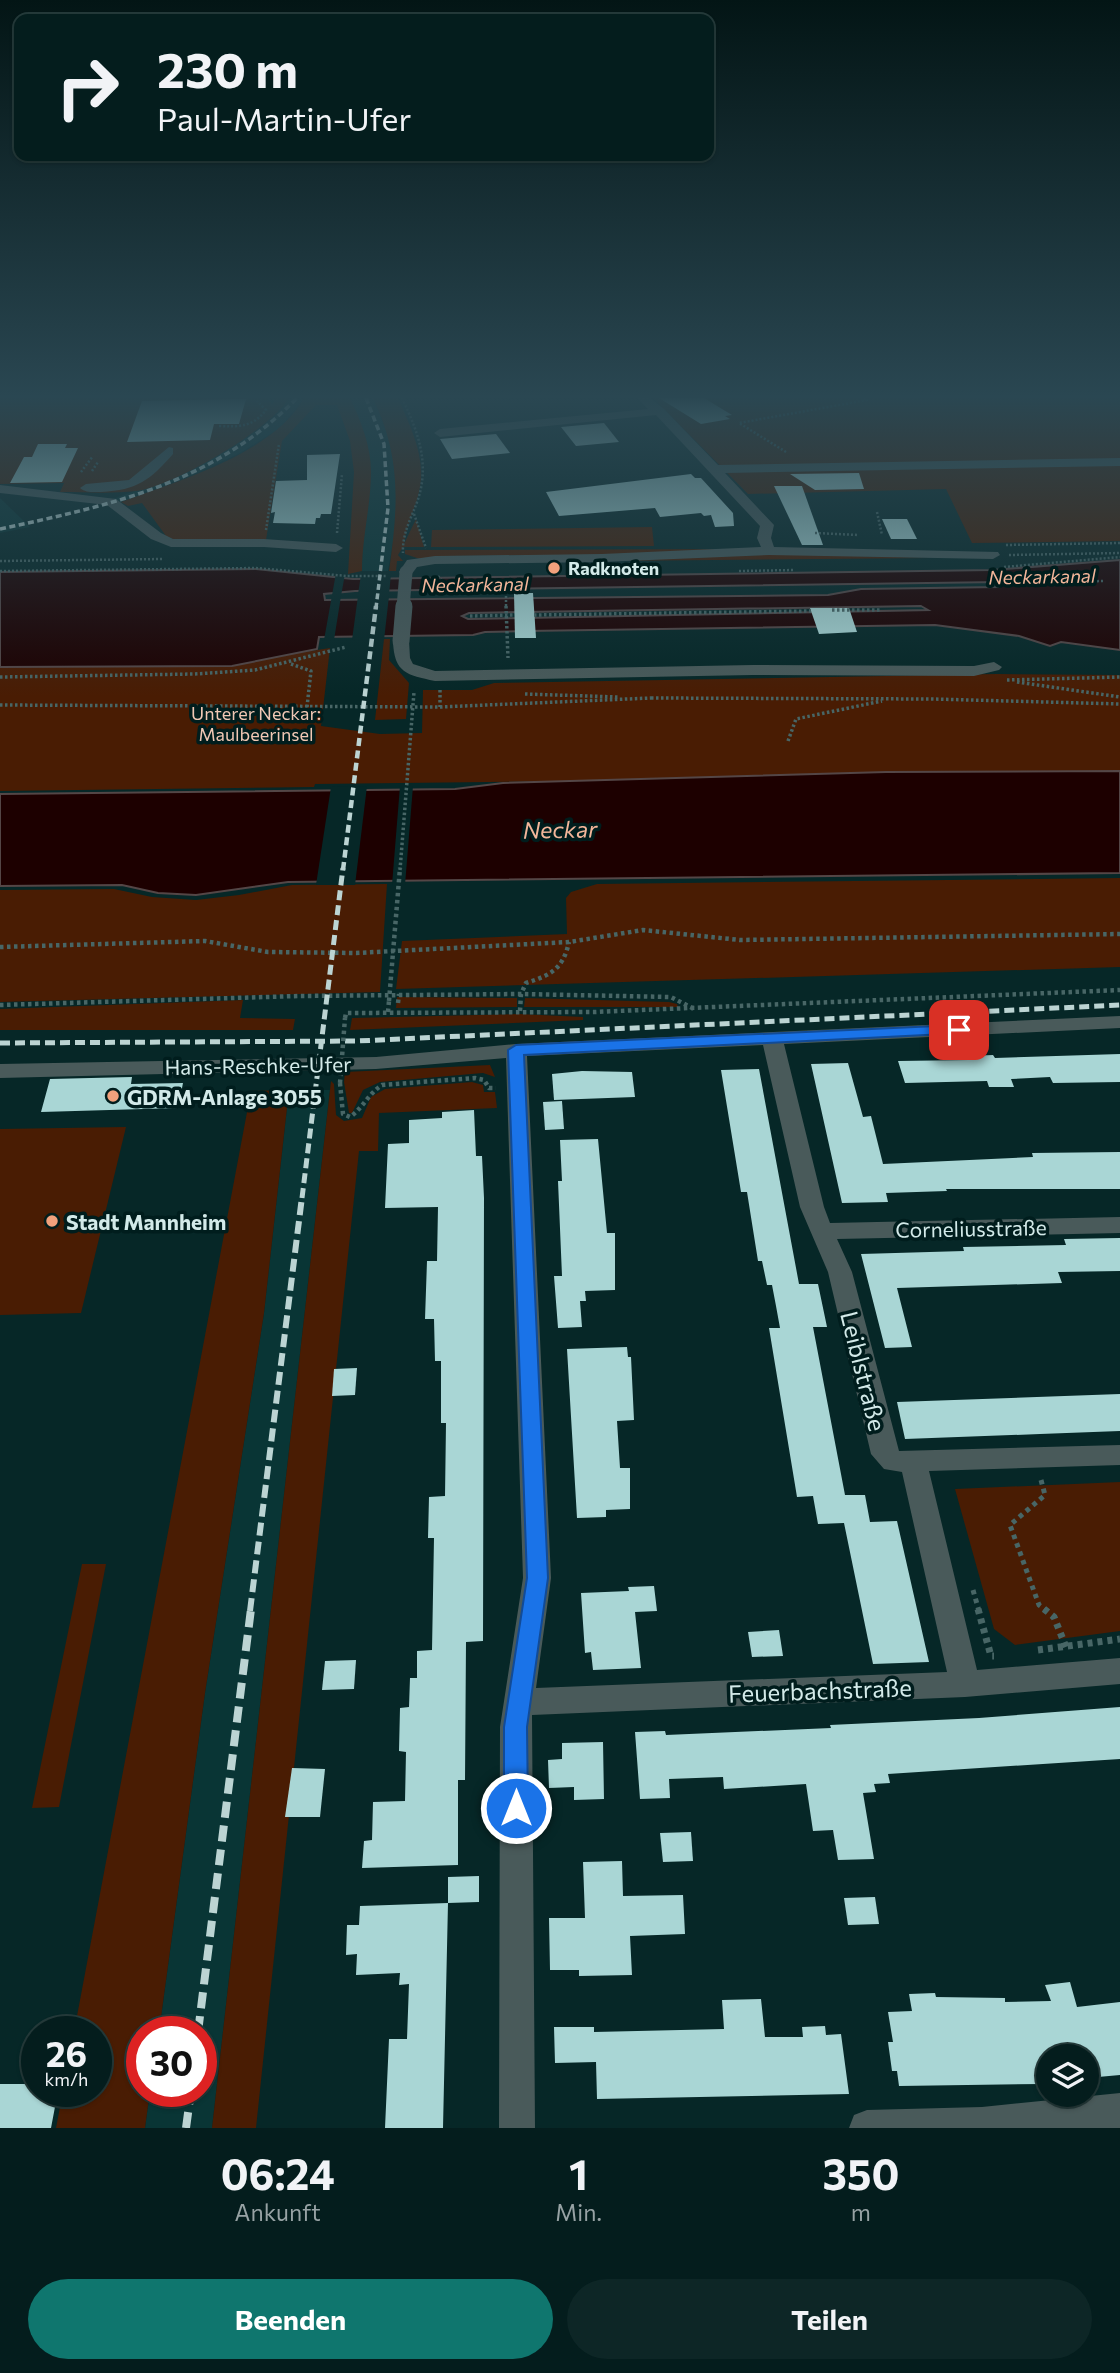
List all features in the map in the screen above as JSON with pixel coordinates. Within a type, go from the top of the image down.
[{"type":"street","points":[[71,497],[111,502],[156,536],[171,543],[336,543]]},
{"type":"street","points":[[741,497],[767,525],[766,545]]},
{"type":"street","points":[[994,667],[974,671],[753,670],[509,677],[435,676],[406,668],[400,659],[406,572],[412,563],[435,560],[615,558],[766,545],[996,561]]},
{"type":"street","name":"Hans-Reschke-Ufer","points":[[0,1071],[403,1062],[516,1050],[1120,1022]]},
{"type":"street","name":"Leiblstraße","points":[[772,1038],[812,1207],[840,1272],[884,1454],[893,1462],[913,1461]]},
{"type":"street","points":[[516,1050],[537,1578],[515,1727],[517,2128]]},
{"type":"street","name":"Corneliusstraße","points":[[822,1231],[1120,1225]]},
{"type":"street","points":[[965,1684],[913,1461],[1120,1455]]},
{"type":"street","name":"Feuerbachstraße","points":[[519,1702],[965,1684],[1120,1671]]},
{"type":"street","points":[[867,2128],[982,2126],[1112,2118]]},
{"type":"path","points":[[264,538],[270,497]]},
{"type":"path","points":[[336,543],[340,497]]},
{"type":"path","points":[[401,547],[419,497]]},
{"type":"path","points":[[877,512],[882,535]]},
{"type":"path","points":[[414,514],[426,548]]},
{"type":"path","points":[[878,522],[883,522]]},
{"type":"path","points":[[880,528],[886,528]]},
{"type":"path","points":[[996,561],[1120,555]]},
{"type":"path","points":[[996,561],[1120,555]]},
{"type":"path","points":[[156,569],[159,559]]},
{"type":"path","points":[[0,571],[256,568],[346,576],[387,576]]},
{"type":"path","points":[[438,576],[444,583],[434,593],[523,592]]},
{"type":"path","points":[[1001,583],[1104,581]]},
{"type":"path","points":[[506,592],[509,677]]},
{"type":"path","points":[[832,610],[880,610]]},
{"type":"path","points":[[534,615],[811,611]]},
{"type":"path","points":[[470,615],[515,615]]},
{"type":"path","points":[[0,677],[194,674],[255,670],[346,647]]},
{"type":"path","points":[[290,663],[312,671],[307,707]]},
{"type":"path","points":[[1120,677],[1001,680],[1120,697]]},
{"type":"path","points":[[440,689],[440,707]]},
{"type":"path","points":[[388,1012],[414,692]]},
{"type":"path","points":[[523,694],[1120,704]]},
{"type":"path","points":[[0,705],[440,707],[651,698]]},
{"type":"path","points":[[788,741],[796,719],[893,699]]},
{"type":"path","points":[[0,947],[205,941],[268,952],[356,953],[569,942],[643,930],[740,940],[1120,933]]},
{"type":"path","points":[[520,1010],[526,984],[556,973],[566,963],[569,942]]},
{"type":"path","points":[[475,1078],[382,1085],[368,1092],[358,1113],[350,1117],[343,1114],[340,1083],[346,1013],[695,1009],[1120,990]]},
{"type":"path","points":[[398,994],[398,1003]]},
{"type":"path","points":[[0,1005],[398,994],[522,994],[671,997],[695,1009]]},
{"type":"path","points":[[1041,1480],[1045,1495],[1010,1525],[1039,1605],[1054,1617],[1066,1647]]},
{"type":"path","points":[[1027,1481],[1054,1480]]},
{"type":"path","points":[[969,1577],[991,1656],[1003,1655]]},
{"type":"path","points":[[1029,1651],[1120,1639]]},
{"type":"shaded area","points":[[117,497],[133,497],[121,502],[110,500]]},
{"type":"shaded area","points":[[368,497],[396,497],[396,526],[388,571],[362,571]]},
{"type":"shaded area","points":[[0,498],[30,527],[0,533]]},
{"type":"shaded area","points":[[289,1090],[330,1090],[217,2084],[217,2016],[161,2016],[205,1693],[264,1313]]},
{"type":"shaded area","points":[[148,2107],[214,2107],[212,2128],[145,2128]]},
{"type":"green space","points":[[134,497],[273,497],[266,540],[175,540],[166,536],[142,503],[128,506],[121,502]]},
{"type":"green space","points":[[353,497],[370,497],[362,571],[348,574]]},
{"type":"green space","points":[[396,497],[417,497],[404,544],[416,519],[424,547],[403,547],[398,555],[403,561],[397,561],[396,571],[389,571],[394,526]]},
{"type":"green space","points":[[950,497],[1120,497],[1120,541],[972,543]]},
{"type":"green space","points":[[652,527],[654,546],[431,547],[432,530]]},
{"type":"green space","points":[[738,549],[614,555],[440,556],[420,559],[405,554],[405,550]]},
{"type":"green space","points":[[784,554],[931,558],[613,561]]},
{"type":"green space","points":[[384,639],[390,639],[389,660],[409,683],[406,719],[375,720]]},
{"type":"green space","name":"Unterer Neckar: Maulbeerinsel","points":[[330,648],[321,726],[380,734],[422,733],[423,690],[472,690],[494,683],[997,674],[1120,675],[1120,775],[315,784],[314,787],[0,791],[0,664],[246,661]]},
{"type":"green space","points":[[1120,878],[1120,967],[396,989],[402,941],[567,934],[566,898],[571,892],[597,884]]},
{"type":"green space","points":[[387,884],[380,992],[0,1002],[0,890],[114,889],[152,897],[196,900],[292,885]]},
{"type":"green space","points":[[397,997],[517,998],[517,1007],[396,1008]]},
{"type":"green space","points":[[525,998],[669,1002],[677,1004],[678,1007],[524,1007]]},
{"type":"green space","points":[[243,1000],[240,1018],[295,1019],[293,1030],[0,1030],[0,1009]]},
{"type":"green space","points":[[519,1014],[583,1017],[583,1020],[350,1030],[352,1018]]},
{"type":"green space","points":[[490,1065],[495,1077],[483,1073],[380,1082],[363,1090],[352,1113],[349,1113],[345,1072]]},
{"type":"green space","points":[[331,1081],[334,1084],[336,1115],[344,1121],[362,1118],[371,1097],[385,1089],[472,1082],[483,1085],[484,1092],[495,1092],[497,1108],[379,1113],[378,1151],[359,1151],[256,2128],[212,2128],[214,2107],[217,2107],[217,2084]]},
{"type":"green space","points":[[289,1090],[264,1313],[205,1693],[161,2016],[126,2016],[126,2107],[148,2107],[145,2128],[56,2128],[60,2107],[112,2107],[112,2016],[77,2016],[251,1091]]},
{"type":"green space","name":"Stadt Mannheim","points":[[126,1127],[81,1313],[0,1315],[0,1129]]},
{"type":"green space","points":[[1120,1482],[1120,1631],[1015,1645],[994,1629],[955,1489]]},
{"type":"green space","points":[[82,1564],[106,1564],[59,1807],[32,1808]]},
{"type":"water","name":"Neckarkanal","points":[[1120,560],[1120,650],[1061,642],[1050,646],[1019,636],[935,625],[526,631],[473,635],[319,637],[317,649],[232,666],[0,667],[0,572],[256,569],[353,579],[992,570]],"holes":[[[1000,582],[998,587],[861,589],[828,595],[325,600],[324,594],[355,591]],[[921,606],[928,610],[468,619],[462,616],[469,613]]]},
{"type":"water","name":"Neckar","points":[[1120,771],[1120,873],[288,882],[196,895],[158,893],[122,885],[0,886],[0,794],[455,789],[503,783],[886,772]]},
{"type":"pier","points":[[336,573],[345,574],[334,640],[324,640]]},
{"type":"pier","points":[[391,574],[389,594],[358,594],[361,575]]},
{"type":"pier","points":[[358,596],[389,596],[384,640],[352,640]]},
{"type":"pier","points":[[367,786],[355,885],[316,885],[331,787]]},
{"type":"pier","points":[[400,786],[413,786],[405,885],[392,885]]},
{"type":"building","points":[[273,497],[334,497],[331,514],[321,514],[320,518],[316,518],[315,524],[273,523],[275,512],[271,513]]},
{"type":"building","points":[[549,497],[719,497],[733,513],[734,526],[715,527],[711,515],[704,516],[701,513],[660,517],[655,508],[559,516]]},
{"type":"building","points":[[779,497],[806,497],[823,545],[802,545]]},
{"type":"building","points":[[882,519],[907,519],[917,539],[891,539]]},
{"type":"building","points":[[514,593],[533,593],[536,638],[515,638]]},
{"type":"building","points":[[810,608],[849,608],[857,632],[819,634]]},
{"type":"building","points":[[1120,1054],[1120,1082],[1053,1083],[1050,1077],[1011,1079],[1014,1087],[989,1087],[987,1081],[905,1083],[898,1061],[968,1060],[967,1056],[993,1055],[995,1058]]},
{"type":"building","points":[[848,1063],[863,1117],[871,1116],[883,1164],[1033,1157],[1032,1153],[1120,1152],[1120,1189],[946,1189],[947,1191],[886,1193],[888,1202],[842,1203],[811,1064]]},
{"type":"building","points":[[759,1069],[799,1284],[818,1284],[827,1327],[813,1327],[845,1495],[865,1495],[870,1522],[897,1521],[929,1662],[873,1664],[844,1523],[818,1524],[813,1496],[797,1497],[769,1328],[780,1328],[772,1285],[767,1285],[762,1261],[758,1261],[747,1192],[741,1192],[721,1070]]},
{"type":"building","points":[[582,1071],[632,1072],[635,1097],[554,1100],[552,1074]]},
{"type":"building","name":"GDRM-Anlage 3055","points":[[132,1077],[131,1084],[183,1083],[178,1108],[41,1112],[50,1079]]},
{"type":"building","points":[[562,1101],[564,1129],[545,1130],[543,1102]]},
{"type":"building","points":[[474,1110],[476,1156],[482,1156],[484,1198],[483,1641],[466,1642],[465,1780],[458,1780],[458,1865],[362,1868],[364,1841],[372,1840],[373,1802],[405,1801],[406,1752],[399,1751],[400,1708],[409,1707],[410,1678],[417,1678],[417,1651],[432,1650],[434,1538],[428,1538],[429,1497],[445,1496],[446,1423],[441,1423],[441,1361],[435,1361],[434,1319],[425,1319],[427,1261],[437,1261],[438,1207],[385,1208],[388,1144],[409,1143],[409,1120],[442,1118],[442,1112]]},
{"type":"building","points":[[598,1139],[607,1233],[615,1233],[615,1290],[585,1291],[586,1301],[580,1301],[582,1327],[558,1328],[554,1276],[562,1276],[558,1181],[562,1181],[560,1140]]},
{"type":"building","points":[[1120,1238],[1120,1271],[1058,1272],[1062,1283],[897,1288],[912,1347],[885,1348],[861,1254],[964,1251],[963,1247],[1066,1245],[1064,1239]]},
{"type":"building","points":[[627,1347],[628,1357],[631,1357],[634,1420],[617,1421],[620,1468],[630,1468],[630,1509],[606,1510],[606,1517],[577,1518],[567,1349]]},
{"type":"building","points":[[357,1368],[355,1395],[332,1396],[334,1369]]},
{"type":"building","points":[[1120,1394],[1120,1431],[905,1439],[897,1402]]},
{"type":"building","points":[[654,1586],[657,1611],[635,1612],[641,1668],[593,1670],[591,1652],[585,1653],[581,1593],[629,1591],[628,1587]]},
{"type":"building","points":[[779,1630],[783,1656],[752,1657],[748,1632]]},
{"type":"building","points":[[356,1660],[354,1689],[322,1690],[325,1661]]},
{"type":"building","points":[[1120,1707],[1120,1759],[888,1774],[890,1783],[874,1784],[876,1792],[863,1793],[874,1859],[838,1860],[833,1830],[813,1831],[806,1784],[724,1789],[723,1777],[669,1779],[670,1798],[640,1799],[635,1732],[665,1731],[666,1735],[831,1728],[830,1725],[979,1718]]},
{"type":"building","points":[[603,1742],[604,1799],[574,1800],[574,1787],[549,1788],[548,1760],[562,1759],[562,1743]]},
{"type":"building","points":[[292,1768],[325,1769],[320,1817],[285,1817]]},
{"type":"building","points":[[691,1832],[693,1861],[663,1862],[660,1833]]},
{"type":"building","points":[[622,1861],[623,1896],[683,1895],[685,1934],[630,1936],[632,1975],[579,1976],[579,1970],[550,1970],[549,1918],[585,1918],[583,1862]]},
{"type":"building","points":[[479,1876],[479,1902],[448,1903],[448,1877]]},
{"type":"building","points":[[875,1897],[879,1924],[848,1925],[844,1898]]},
{"type":"building","points":[[448,1903],[443,2128],[385,2128],[389,2039],[407,2039],[409,1984],[399,1985],[400,1973],[356,1975],[357,1954],[346,1955],[347,1925],[359,1925],[360,1906]]},
{"type":"building","points":[[1070,1982],[1077,2007],[1120,2002],[1120,2075],[1099,2077],[1099,2044],[1036,2044],[1036,2084],[899,2086],[897,2071],[892,2071],[888,2042],[893,2042],[888,2012],[912,2011],[909,1994],[1005,1998],[1005,2002],[1051,2001],[1045,1985]]},
{"type":"building","points":[[761,1999],[765,2037],[803,2037],[802,2027],[825,2026],[826,2035],[841,2034],[849,2094],[597,2099],[596,2062],[555,2063],[554,2027],[594,2027],[594,2032],[724,2029],[722,2000]]},
{"type":"building","points":[[0,2084],[21,2084],[21,2107],[55,2107],[51,2128],[0,2128]]},
{"type":"railway","points":[[0,529],[126,497]]},
{"type":"railway","points":[[376,608],[387,497]]},
{"type":"railway","points":[[343,870],[376,606]]},
{"type":"railway","points":[[321,1041],[343,868]]},
{"type":"railway","points":[[321,1041],[1120,1005]]},
{"type":"railway","points":[[0,1043],[321,1041]]},
{"type":"railway","points":[[302,1198],[321,1041]]},
{"type":"railway","points":[[250,1611],[302,1197]]},
{"type":"railway","points":[[200,2016],[251,1609]]},
{"type":"railway","points":[[186,2128],[189,2107]]},
{"type":"place","name":"Radknoten","points":[[554,568]]},
{"type":"place","name":"GDRM-Anlage 3055","points":[[113,1096]]},
{"type":"place","name":"Stadt Mannheim","points":[[52,1221]]},
{"type":"route","points":[[516,1808],[515,1727],[537,1578],[516,1050],[959,1030]]}]
